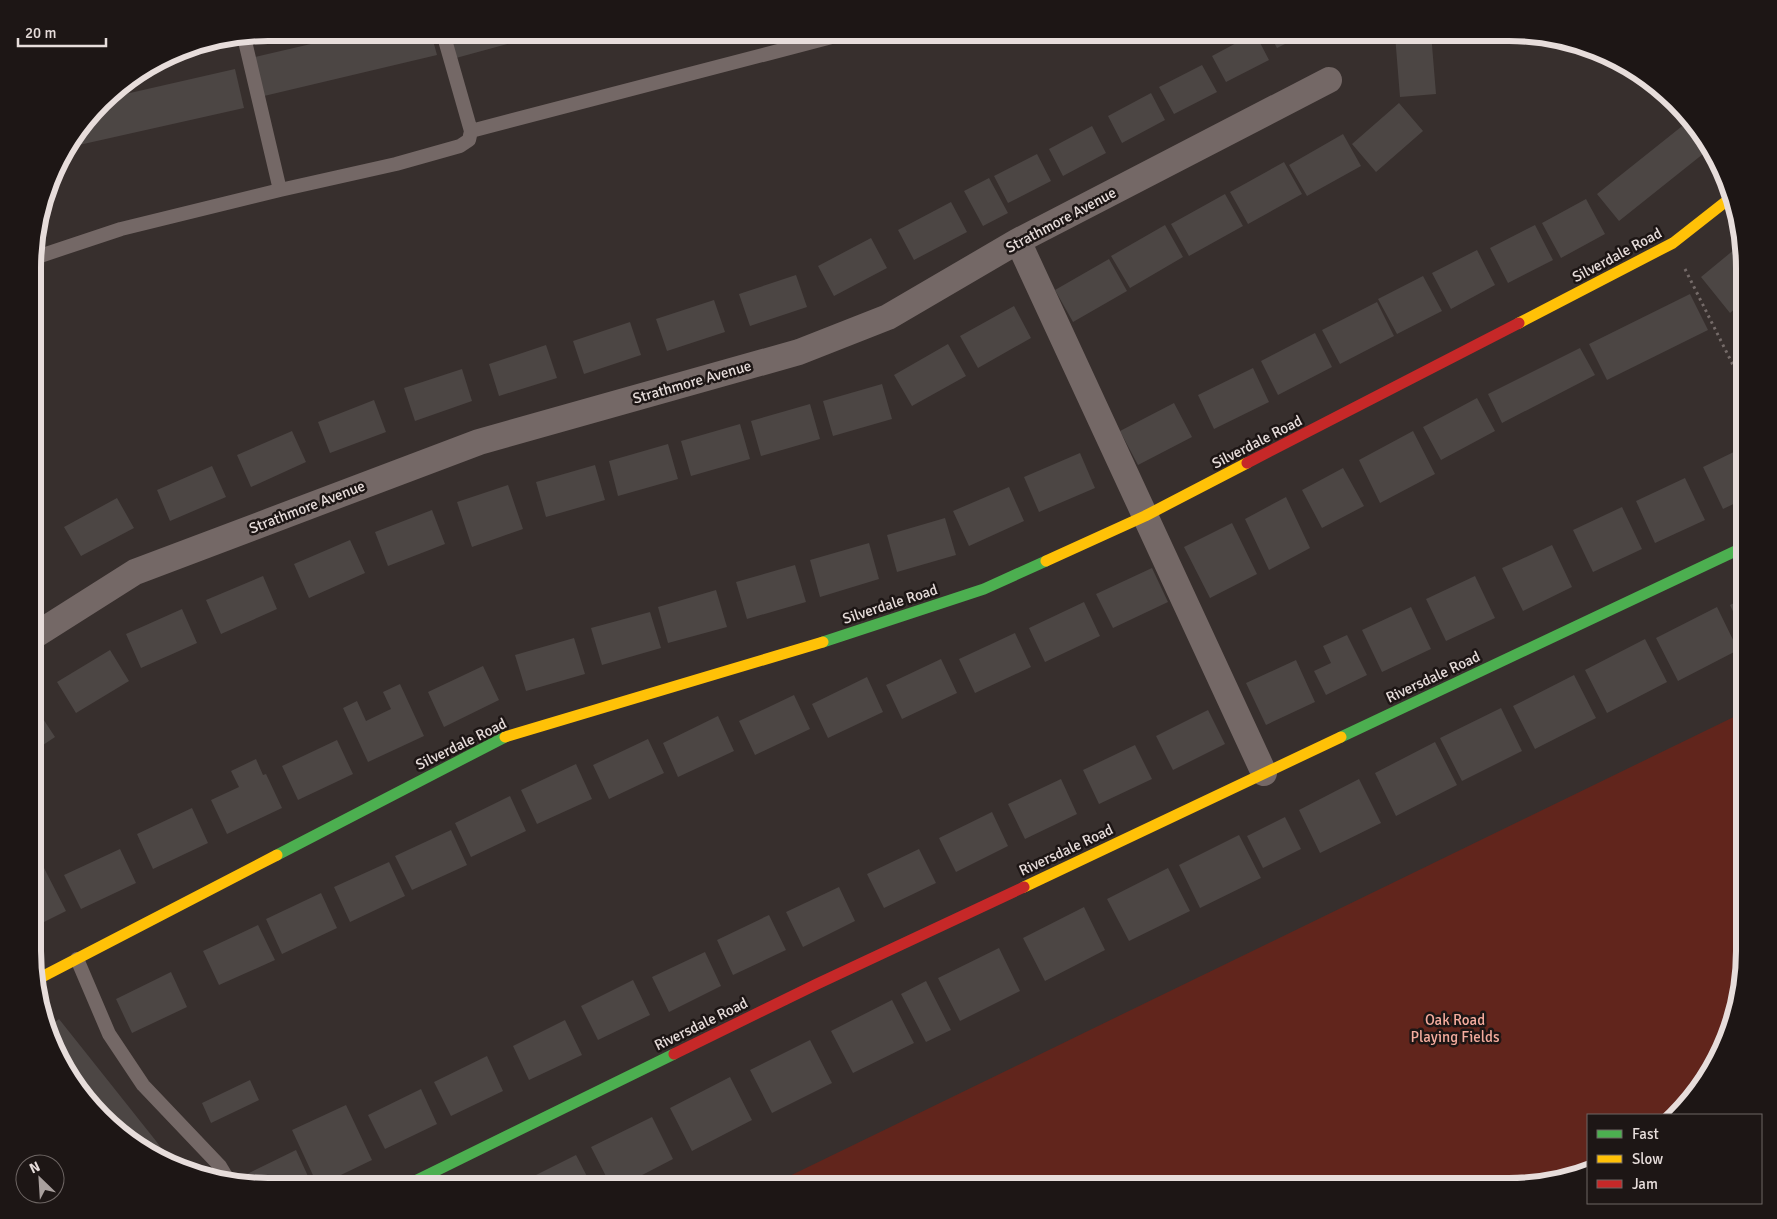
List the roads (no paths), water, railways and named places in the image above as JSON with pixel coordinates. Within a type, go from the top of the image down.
[{"type":"street","name":"Strathmore Avenue","points":[[41,632],[135,572],[479,442],[799,352],[888,317],[1018,241],[1330,80]]},
{"type":"street","name":"Silverdale Road","points":[[43,977],[507,736],[828,640],[984,590],[1145,516],[1435,368],[1673,243],[1726,202]]},
{"type":"street","points":[[1018,241],[1264,773]]},
{"type":"street","name":"Riversdale Road","points":[[421,1178],[817,984],[1736,552]]},
{"type":"lane","points":[[42,255],[121,229],[396,164],[460,146],[469,140],[470,130],[446,41]]},
{"type":"lane","points":[[470,130],[816,41]]},
{"type":"lane","points":[[245,43],[280,190]]},
{"type":"lane","points":[[78,959],[109,1034],[143,1085],[220,1166],[224,1173]]},
{"type":"park label","name":"Oak Road Playing Fields","points":[[1455,1028]]}]
